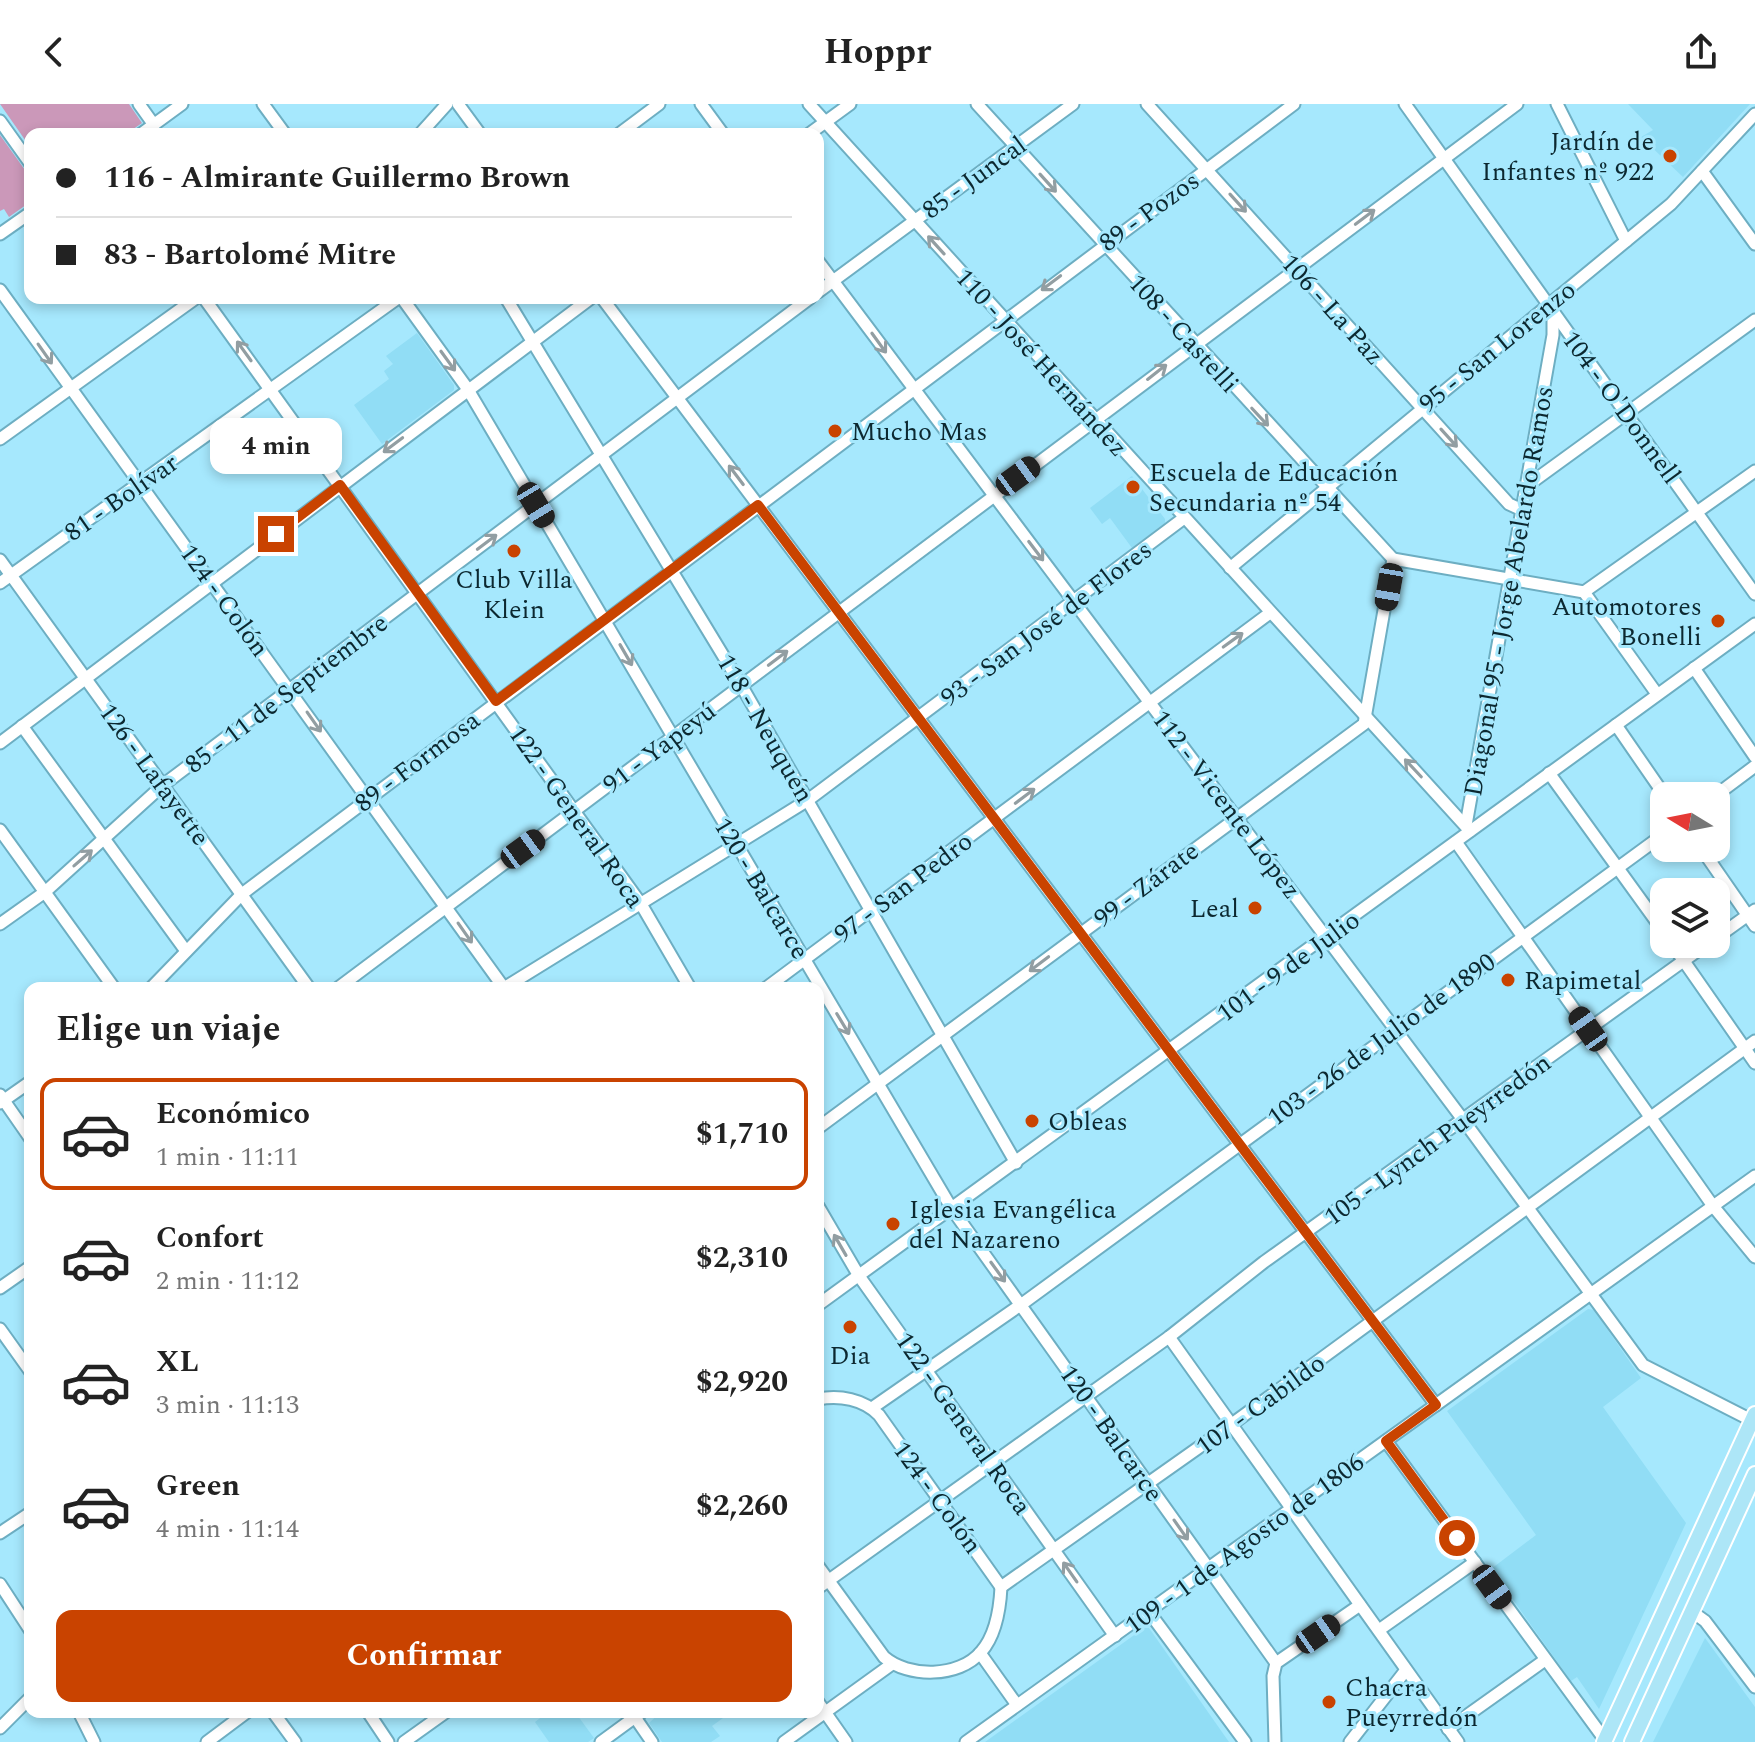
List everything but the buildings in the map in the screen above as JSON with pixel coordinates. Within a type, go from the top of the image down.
[{"type":"main road","points":[[1605,1741],[1754,1419]]},
{"type":"main road","points":[[1632,1742],[1755,1474]]},
{"type":"street","points":[[139,104],[154,125]]},
{"type":"street","points":[[150,128],[182,104]]},
{"type":"street","points":[[263,104],[281,128]]},
{"type":"street","points":[[425,128],[447,104]]},
{"type":"street","points":[[458,104],[476,128]]},
{"type":"street","points":[[627,128],[659,104]]},
{"type":"street","points":[[701,104],[719,128]]},
{"type":"street","name":"110 - José Hernández","points":[[809,104],[1468,828]]},
{"type":"street","points":[[817,128],[850,104]]},
{"type":"street","name":"108 - Castelli","points":[[977,104],[1193,344],[1393,559]]},
{"type":"street","name":"85 - Juncal","points":[[914,221],[1073,104]]},
{"type":"street","name":"106 - La Paz","points":[[1147,104],[1509,504],[1522,510]]},
{"type":"street","name":"89 - Pozos","points":[[1004,320],[1294,104]]},
{"type":"street","name":"104 - O'Donnell","points":[[1405,104],[1755,594]]},
{"type":"street","name":"91 - Yapeyú","points":[[346,982],[1517,104]]},
{"type":"street","points":[[1557,104],[1626,241]]},
{"type":"street","name":"95 - San Lorenzo","points":[[1230,568],[1421,408],[1551,307],[1702,171],[1755,114]]},
{"type":"street","points":[[0,121],[24,155]]},
{"type":"street","points":[[1702,171],[1755,244]]},
{"type":"street","points":[[0,234],[24,217]]},
{"type":"street","points":[[824,287],[914,221]]},
{"type":"street","name":"112 - Vicente López","points":[[824,269],[1648,1370],[1754,1419]]},
{"type":"street","name":"124 - Colón","points":[[0,290],[500,982]]},
{"type":"street","points":[[0,439],[188,304]]},
{"type":"street","name":"122 - General Roca","points":[[208,304],[641,904],[686,982]]},
{"type":"street","name":"81 - Bolívar","points":[[0,583],[391,304]]},
{"type":"street","name":"120 - Balcarce","points":[[404,304],[467,388],[818,982]]},
{"type":"street","name":"118 - Neuquén","points":[[510,304],[741,685],[1016,1163]]},
{"type":"street","points":[[0,743],[467,388],[583,304]]},
{"type":"street","points":[[607,304],[1436,1405]]},
{"type":"street","name":"85 - 11 de Septiembre","points":[[0,924],[45,892],[163,785],[802,304]]},
{"type":"street","name":"Diagonal 95 - Jorge Abelardo Ramos","points":[[1468,828],[1553,335],[1551,307]]},
{"type":"street","name":"89 - Formosa","points":[[157,982],[242,894],[758,505],[915,391],[1004,320]]},
{"type":"street","points":[[1528,485],[1755,320]]},
{"type":"street","points":[[1367,718],[1393,559],[1584,592],[1755,471]]},
{"type":"street","name":"93 - San José de Flores","points":[[514,982],[808,800],[1184,518]]},
{"type":"street","name":"126 - Lafayette","points":[[0,560],[305,982]]},
{"type":"street","points":[[1584,592],[1657,694]]},
{"type":"street","name":"97 - San Pedro","points":[[774,982],[1270,613]]},
{"type":"street","name":"101 - 9 de Julio","points":[[824,1301],[1327,938],[1456,842],[1468,828],[1755,624]]},
{"type":"street","points":[[1694,668],[1755,757]]},
{"type":"street","name":"99 - Zárate","points":[[824,1124],[1360,728],[1367,718]]},
{"type":"street","points":[[1616,725],[1655,782]]},
{"type":"street","points":[[22,726],[186,951]]},
{"type":"street","points":[[1730,785],[1755,766]]},
{"type":"street","points":[[1549,773],[1650,912]]},
{"type":"street","points":[[0,830],[110,982]]},
{"type":"street","points":[[1456,842],[1713,1206],[1755,1257]]},
{"type":"street","name":"103 - 26 de Julio de 1890","points":[[872,1408],[1022,1304],[1238,1142],[1650,845]]},
{"type":"street","points":[[1712,862],[1751,913],[1755,926]]},
{"type":"street","points":[[1730,928],[1751,913]]},
{"type":"street","name":"105 - Lynch Pueyrredón","points":[[824,1583],[1169,1337],[1264,1262],[1687,958]]},
{"type":"street","points":[[1684,960],[1750,1045],[1755,1063]]},
{"type":"street","name":"120 - Balcarce","points":[[824,992],[952,1209],[1276,1663]]},
{"type":"street","name":"107 - Cabildo","points":[[1001,1587],[1373,1322],[1750,1045]]},
{"type":"street","points":[[24,1086],[1,1099],[24,1130]]},
{"type":"street","name":"109 - 1 de Agosto de 1806","points":[[966,1742],[1755,1176]]},
{"type":"street","name":"122 - General Roca","points":[[824,1216],[859,1276],[1115,1636]]},
{"type":"street","points":[[0,1288],[24,1271]]},
{"type":"street","points":[[0,1329],[24,1363]]},
{"type":"street","points":[[1169,1337],[1458,1742]]},
{"type":"street","points":[[824,1399],[848,1399],[872,1408]]},
{"type":"street","name":"124 - Colón","points":[[872,1408],[1001,1587]]},
{"type":"street","points":[[1386,1441],[1605,1741]]},
{"type":"street","points":[[0,1533],[24,1517]]},
{"type":"street","points":[[1379,1630],[1475,1562]]},
{"type":"street","points":[[0,1584],[24,1621]]},
{"type":"street","points":[[824,1585],[892,1664],[915,1671],[939,1671],[980,1653],[996,1620],[1001,1587]]},
{"type":"street","points":[[1275,1742],[1273,1676],[1276,1663],[1360,1605]]},
{"type":"street","points":[[1691,1611],[1705,1621],[1755,1687]]},
{"type":"street","points":[[1149,1612],[1245,1742]]},
{"type":"street","points":[[980,1653],[1017,1705]]},
{"type":"street","points":[[1448,1729],[1545,1660]]},
{"type":"street","points":[[824,1706],[892,1664]]},
{"type":"street","points":[[1350,1742],[1406,1670]]},
{"type":"street","points":[[0,1728],[24,1704]]},
{"type":"street","points":[[824,1710],[846,1742]]},
{"type":"street","points":[[82,1718],[94,1742]]},
{"type":"street","points":[[207,1742],[239,1718]]},
{"type":"street","points":[[277,1718],[295,1742]]},
{"type":"street","points":[[372,1718],[388,1742]]},
{"type":"street","points":[[404,1742],[438,1718]]},
{"type":"street","points":[[601,1742],[631,1718]]},
{"type":"street","points":[[638,1718],[652,1742]]},
{"type":"street","points":[[784,1742],[810,1718]]},
{"type":"shaded area","points":[[0,104],[129,104],[142,123],[135,128],[24,128],[24,138]]},
{"type":"shaded area","points":[[1628,104],[1750,104],[1683,177],[1641,137],[1653,130]]},
{"type":"shaded area","points":[[0,135],[24,169],[24,206],[9,217],[4,209],[0,211]]},
{"type":"shaded area","points":[[417,333],[454,385],[454,390],[382,444],[354,405],[389,379],[384,371],[393,364],[386,356]]},
{"type":"shaded area","points":[[1132,476],[1165,523],[1132,548],[1110,518],[1102,524],[1090,508]]},
{"type":"shaded area","points":[[1588,1309],[1594,1310],[1641,1378],[1603,1407],[1686,1523],[1599,1709],[1577,1677],[1571,1681],[1491,1569],[1536,1535],[1447,1411]]},
{"type":"shaded area","points":[[1144,1628],[1149,1628],[1229,1742],[985,1742]]},
{"type":"shaded area","points":[[1705,1638],[1755,1707],[1755,1742],[1653,1742]]},
{"type":"shaded area","points":[[540,1718],[579,1718],[594,1738],[588,1742],[549,1742],[535,1722]]},
{"type":"shaded area","points":[[654,1718],[723,1718],[712,1726],[720,1736],[711,1742],[662,1742],[649,1723]]},
{"type":"place","name":"Jardín de Infantes nº 922","points":[[1670,156]]},
{"type":"place","name":"Mucho Mas","points":[[835,431]]},
{"type":"place","name":"Escuela de Educación Secundaria nº 54","points":[[1133,487]]},
{"type":"place","name":"Club Villa Klein","points":[[514,551]]},
{"type":"place","name":"Automotores Bonelli","points":[[1718,621]]},
{"type":"place","name":"Leal","points":[[1255,908]]},
{"type":"place","name":"Rapimetal","points":[[1508,980]]},
{"type":"place","name":"Obleas","points":[[1032,1121]]},
{"type":"place","name":"Iglesia Evangélica del Nazareno","points":[[893,1224]]},
{"type":"place","name":"Dia","points":[[850,1327]]},
{"type":"place","name":"Chacra Pueyrredón","points":[[1329,1702]]},
{"type":"route","points":[[276,534],[340,485],[496,701],[758,505],[1436,1405],[1386,1441],[1457,1538]]}]
